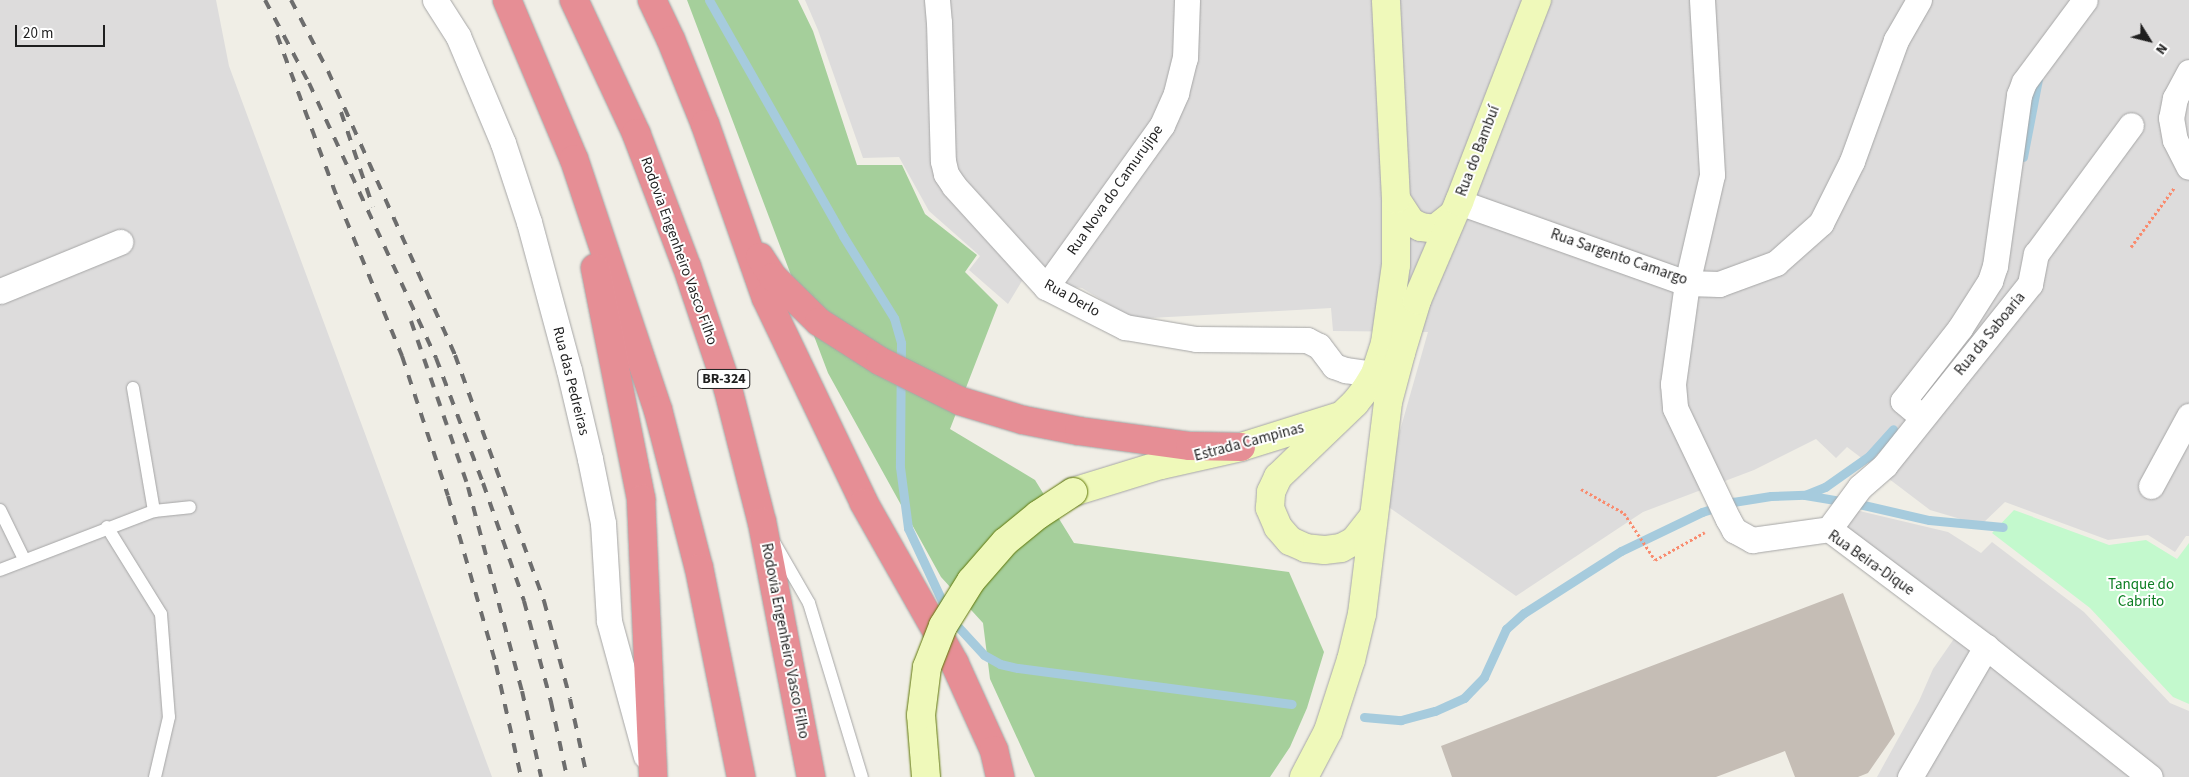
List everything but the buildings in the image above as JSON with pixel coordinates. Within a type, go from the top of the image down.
[{"type":"highway","points":[[507,0],[574,159],[658,410],[700,568],[741,777]]},
{"type":"highway","name":"Rodovia Engenheiro Vasco Filho","points":[[574,0],[636,133],[687,267],[728,389],[762,522],[811,777]]},
{"type":"highway","points":[[652,0],[671,40],[705,124],[766,298],[864,503],[954,662],[994,750],[1000,777]]},
{"type":"highway","points":[[574,159],[641,499],[652,777]]},
{"type":"highway","points":[[738,222],[773,277],[792,298],[819,322],[880,361],[960,400],[1023,420],[1079,431],[1190,446],[1241,447]]},
{"type":"main road","name":"Estrada Campinas","points":[[926,777],[922,715],[928,667],[943,626],[971,581],[1005,542],[1038,515],[1073,492],[1152,467],[1241,447],[1343,414],[1355,403],[1375,374],[1385,343],[1396,265],[1396,199],[1386,0]]},
{"type":"main road","name":"Rua do Bambuí","points":[[1372,517],[1388,402],[1417,300],[1537,0]]},
{"type":"main road","points":[[1396,199],[1411,222],[1421,227],[1435,229],[1455,209]]},
{"type":"main road","points":[[1343,414],[1278,477],[1271,492],[1270,508],[1278,527],[1290,541],[1306,548],[1324,550],[1341,548],[1354,542],[1372,517]]},
{"type":"main road","points":[[1304,777],[1328,731],[1351,660],[1362,614],[1372,517]]},
{"type":"street","name":"Rua das Pedreiras","points":[[435,0],[458,36],[503,142],[529,222],[569,370],[590,459],[603,523],[609,621],[652,777]]},
{"type":"street","name":"Rua Derlo","points":[[937,0],[943,161],[946,174],[954,186],[1046,287],[1125,327],[1196,339],[1307,340],[1319,346],[1334,366],[1375,374]]},
{"type":"street","name":"Rua Nova do Camurujipe","points":[[1046,287],[1162,125],[1176,93],[1185,58],[1186,0]]},
{"type":"street","name":"Rua Beira-Dique","points":[[1702,0],[1712,175],[1688,283],[1673,384],[1675,408],[1734,530],[1752,540],[1834,522],[1986,647],[2150,777]]},
{"type":"street","name":"Rua Sargento Camargo","points":[[1455,209],[1688,283],[1719,284],[1776,263],[1821,223],[1852,161],[1896,40],[1919,0]]},
{"type":"street","points":[[1915,411],[1902,401],[1960,328],[1990,281],[1995,266],[2019,95],[2030,70],[2085,0]]},
{"type":"street","points":[[2189,72],[2175,98],[2171,118],[2175,140],[2189,167]]},
{"type":"street","name":"Rua da Saboaria","points":[[1834,522],[1860,487],[1885,465],[1915,411],[1983,345],[2030,284],[2036,254],[2131,125]]},
{"type":"street","points":[[0,291],[120,242]]},
{"type":"street","points":[[2151,486],[2189,416]]},
{"type":"street","points":[[1910,777],[1986,647]]},
{"type":"lane","points":[[133,388],[154,511]]},
{"type":"lane","points":[[0,570],[107,527],[154,511],[190,507]]},
{"type":"lane","points":[[0,510],[24,559]]},
{"type":"lane","points":[[762,522],[809,603],[862,777]]},
{"type":"lane","points":[[107,527],[161,614],[169,718],[155,777]]},
{"type":"path","points":[[2131,247],[2189,167]]},
{"type":"path","points":[[1581,489],[1624,513],[1655,560],[1722,508]]},
{"type":"shaded area","points":[[0,0],[216,0],[229,66],[492,777],[0,777]]},
{"type":"shaded area","points":[[805,0],[2189,0],[2189,536],[2186,536],[2175,552],[2148,535],[2108,540],[2005,502],[1981,525],[1930,510],[1847,447],[1836,458],[1816,439],[1754,470],[1643,512],[1516,596],[1380,501],[1428,332],[1333,331],[1331,308],[1133,319],[1082,288],[1022,281],[1008,304],[969,270],[980,256],[929,211],[899,157],[863,158],[818,30]]},
{"type":"shaded area","points":[[1851,509],[1948,532],[1981,553],[1992,542],[2084,612],[2170,703],[2189,711],[2189,777],[1877,777],[1919,701],[1933,669],[1967,620],[1839,527]]},
{"type":"green space","points":[[687,0],[798,0],[813,31],[857,165],[902,165],[925,214],[977,255],[965,272],[998,305],[950,429],[1035,480],[1074,543],[1289,572],[1324,652],[1307,708],[1290,747],[1270,777],[1035,777],[990,679],[983,623],[941,577],[828,373]]},
{"type":"green space","name":"Tanque do Cabrito","points":[[2014,510],[2109,545],[2146,540],[2177,559],[2189,543],[2189,704],[2173,697],[2090,608],[1992,533]]},
{"type":"waterway","points":[[709,0],[843,236],[894,318],[901,343],[900,467],[908,528],[950,618],[984,655],[1000,664],[1018,668],[1292,704]]},
{"type":"waterway","points":[[2023,157],[2038,79]]},
{"type":"waterway","points":[[1805,495],[1825,487],[1869,456],[1893,429]]},
{"type":"waterway","points":[[1364,717],[1401,720],[1435,711],[1464,698],[1484,677],[1506,629],[1524,613],[1621,551],[1702,512],[1733,502],[1771,496],[1805,495],[1859,504],[1929,520],[2003,527]]},
{"type":"railway","points":[[265,0],[309,83],[436,358],[483,483],[524,601],[551,702],[567,777]]},
{"type":"railway","points":[[291,0],[328,71],[455,355],[544,601],[570,699],[587,777]]},
{"type":"railway","points":[[277,35],[338,200],[402,356],[448,496],[496,665],[521,777]]},
{"type":"railway","points":[[341,112],[373,207]]},
{"type":"railway","points":[[411,321],[468,487],[522,691],[541,777]]}]
